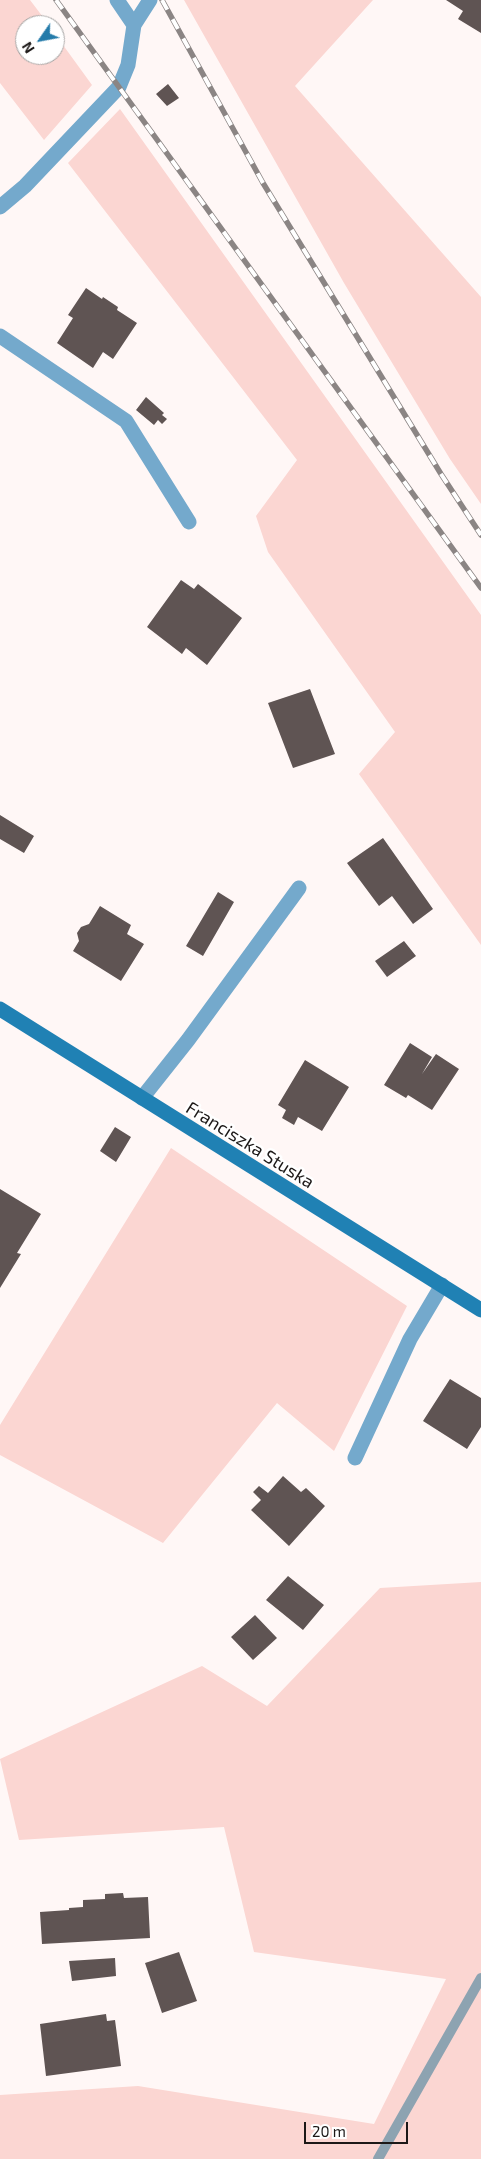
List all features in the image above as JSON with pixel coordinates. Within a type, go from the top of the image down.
[{"type":"street","points":[[117,0],[134,25]]},
{"type":"street","points":[[0,207],[25,186],[119,87],[128,66],[134,25],[150,0]]},
{"type":"street","points":[[0,336],[126,421],[189,522]]},
{"type":"street","points":[[142,1098],[188,1040],[299,888]]},
{"type":"street","name":"Franciszka Stuska","points":[[0,1009],[481,1310]]},
{"type":"street","points":[[355,1458],[410,1338],[442,1286]]},
{"type":"shaded area","points":[[0,0],[30,0],[41,15],[15,15],[15,65],[65,65],[65,48],[92,85],[44,140],[0,83]]},
{"type":"shaded area","points":[[184,0],[373,0],[295,86],[481,297],[481,504],[450,459],[344,283]]},
{"type":"shaded area","points":[[120,109],[481,615],[481,945],[359,774],[395,732],[268,552],[256,516],[297,460],[68,163]]},
{"type":"shaded area","points":[[171,1148],[407,1306],[334,1451],[277,1403],[163,1543],[0,1455],[0,1425]]},
{"type":"shaded area","points":[[481,1582],[481,2159],[0,2159],[0,2095],[138,2086],[374,2124],[446,1979],[254,1952],[224,1827],[19,1840],[0,1759],[202,1666],[267,1706],[380,1588]]},
{"type":"building","points":[[446,0],[481,0],[481,33],[458,19],[463,11]]},
{"type":"building","points":[[168,84],[179,98],[167,106],[156,94]]},
{"type":"building","points":[[86,288],[118,307],[117,310],[137,323],[113,359],[103,352],[93,368],[57,343],[73,318],[68,315]]},
{"type":"building","points":[[146,397],[164,413],[162,415],[167,419],[162,424],[158,420],[154,425],[136,410]]},
{"type":"building","points":[[181,580],[194,589],[198,584],[242,618],[207,665],[186,648],[182,654],[147,627]]},
{"type":"building","points":[[310,689],[335,754],[293,768],[268,703]]},
{"type":"building","points":[[0,815],[34,836],[24,853],[0,839]]},
{"type":"building","points":[[383,838],[433,909],[413,924],[392,896],[379,906],[347,863]]},
{"type":"building","points":[[218,892],[234,902],[203,956],[186,946]]},
{"type":"building","points":[[100,906],[131,925],[127,934],[144,944],[121,981],[73,951],[79,941],[77,933],[81,927],[89,924]]},
{"type":"building","points":[[404,941],[416,956],[387,977],[375,961]]},
{"type":"building","points":[[410,1043],[432,1057],[422,1074],[436,1054],[459,1069],[432,1110],[408,1095],[406,1098],[384,1085]]},
{"type":"building","points":[[305,1060],[349,1087],[322,1131],[298,1117],[294,1125],[282,1118],[286,1110],[278,1105]]},
{"type":"building","points":[[115,1127],[131,1137],[116,1162],[100,1151]]},
{"type":"building","points":[[0,1189],[41,1214],[17,1253],[21,1254],[0,1288]]},
{"type":"building","points":[[450,1379],[481,1398],[481,1427],[467,1449],[423,1421]]},
{"type":"building","points":[[283,1476],[301,1492],[306,1488],[325,1506],[289,1546],[251,1510],[261,1500],[253,1492],[259,1486],[268,1493]]},
{"type":"building","points":[[288,1576],[324,1605],[303,1630],[266,1600]]},
{"type":"building","points":[[255,1615],[277,1638],[253,1660],[231,1637]]},
{"type":"building","points":[[123,1893],[124,1898],[148,1897],[150,1938],[42,1944],[40,1912],[83,1907],[83,1900],[105,1899],[105,1894]]},
{"type":"building","points":[[179,1952],[197,2001],[162,2013],[145,1963]]},
{"type":"building","points":[[115,1958],[116,1976],[72,1981],[69,1961]]},
{"type":"building","points":[[106,2014],[107,2021],[115,2020],[121,2066],[46,2076],[40,2024]]},
{"type":"waterway","points":[[378,2159],[481,1978]]},
{"type":"railway","points":[[56,0],[481,588]]},
{"type":"railway","points":[[162,0],[263,183],[441,474],[481,535]]}]
